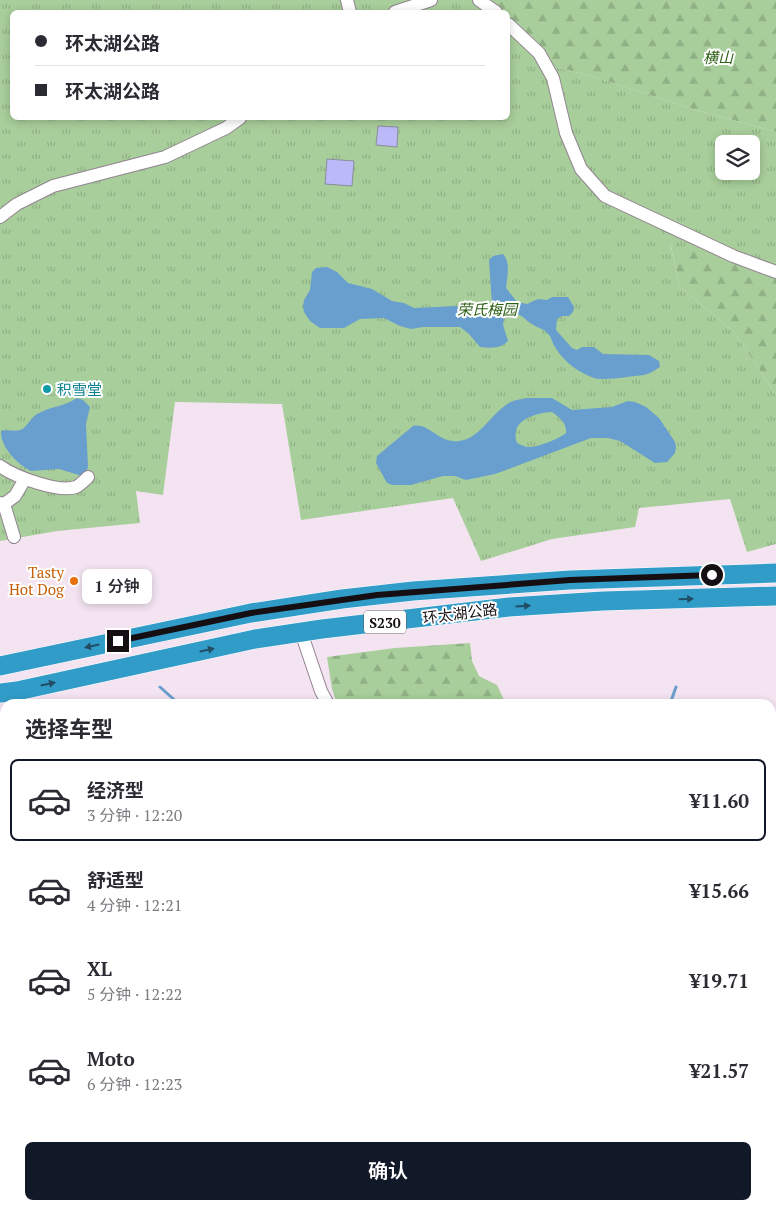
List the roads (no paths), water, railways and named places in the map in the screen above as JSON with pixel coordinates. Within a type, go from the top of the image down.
[{"type":"highway","name":"环太湖公路","points":[[0,666],[251,613],[342,599],[412,591],[570,580],[772,572]]},
{"type":"highway","name":"环太湖公路","points":[[13,696],[255,639],[301,632],[509,607],[603,601],[776,596]]},
{"type":"street","points":[[400,10],[431,0]]},
{"type":"street","points":[[479,0],[493,10]]},
{"type":"street","points":[[510,26],[539,53],[553,78],[566,132],[582,169],[605,196],[733,256],[776,272]]},
{"type":"street","points":[[0,217],[17,204],[53,186],[165,157],[226,128],[237,120]]},
{"type":"street","points":[[0,466],[25,479],[52,487],[75,487],[88,477]]},
{"type":"street","points":[[14,537],[2,504],[15,496],[25,479]]},
{"type":"street","points":[[301,632],[325,699]]},
{"type":"water","points":[[503,254],[508,266],[506,288],[517,302],[527,304],[538,299],[547,300],[552,297],[568,297],[574,307],[573,312],[569,316],[562,316],[557,319],[556,330],[572,348],[577,350],[582,347],[594,347],[603,354],[649,355],[659,361],[660,367],[644,375],[611,379],[598,379],[588,376],[567,362],[558,352],[545,331],[516,314],[505,314],[503,325],[508,341],[499,347],[492,348],[480,347],[460,327],[423,327],[411,329],[384,318],[360,319],[344,328],[320,328],[310,321],[304,312],[304,300],[310,290],[312,272],[316,268],[327,267],[337,272],[348,283],[372,289],[392,301],[404,303],[414,308],[456,306],[472,313],[478,313],[484,307],[492,305],[489,260],[493,256]]},
{"type":"water","points":[[77,398],[83,400],[90,407],[86,424],[88,467],[82,476],[59,469],[31,471],[11,455],[3,443],[1,431],[20,430],[37,414]]},
{"type":"water","points":[[525,398],[552,398],[572,410],[612,407],[628,401],[635,402],[646,407],[659,418],[675,442],[675,453],[667,462],[655,463],[620,441],[608,438],[591,438],[495,474],[466,480],[455,476],[443,476],[411,485],[392,485],[387,483],[376,463],[377,456],[413,426],[425,427],[448,440],[464,440],[476,434],[508,403]],"holes":[[[552,412],[564,424],[566,433],[554,440],[533,447],[526,447],[517,443],[515,435],[520,424],[531,416]]]},
{"type":"waterway","points":[[160,687],[173,699]]},
{"type":"waterway","points":[[672,699],[676,687]]},
{"type":"place","name":"积雪堂","points":[[47,389]]},
{"type":"place","name":"Tasty Hot Dog","points":[[74,581]]},
{"type":"park label","name":"横山","points":[[718,57]]},
{"type":"park label","name":"荣氏梅园","points":[[487,309]]}]
